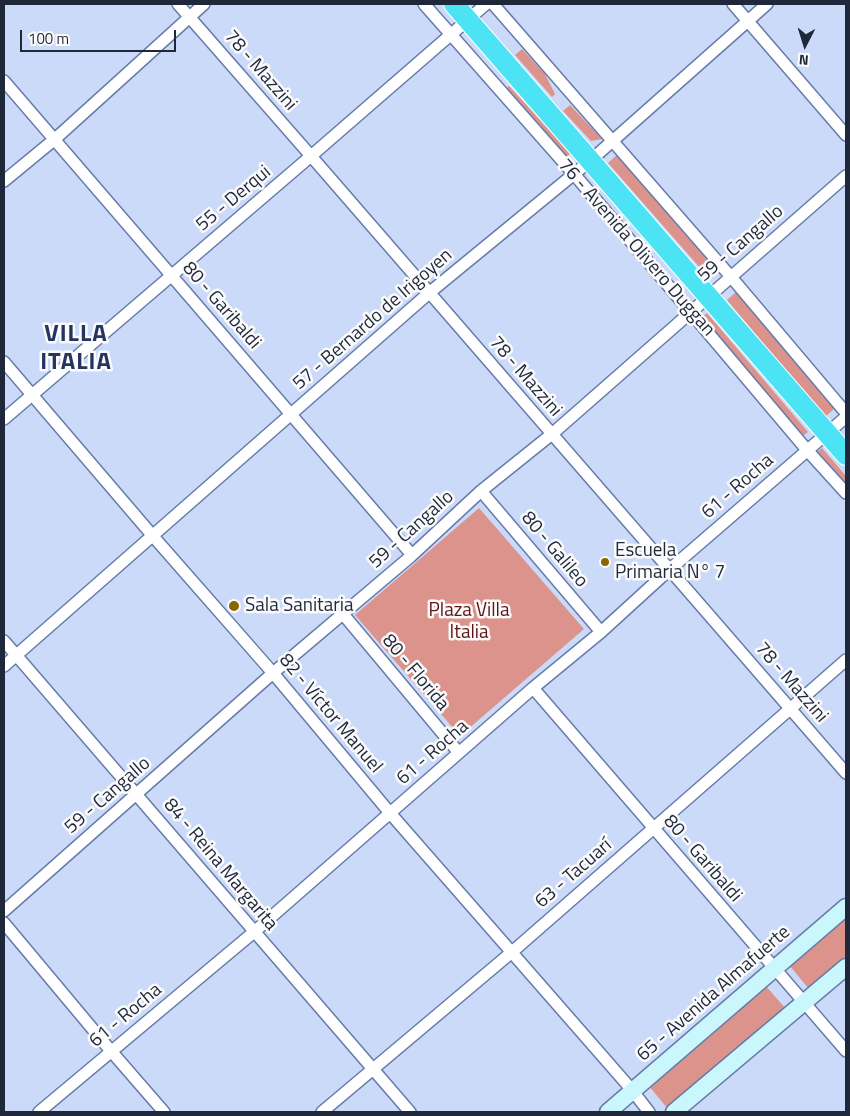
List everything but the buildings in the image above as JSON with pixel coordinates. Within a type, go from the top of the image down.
[{"type":"highway","name":"76 - Avenida Olivero Duggan","points":[[454,4],[846,455]]},
{"type":"main road","name":"65 - Avenida Almafuerte","points":[[608,1112],[846,907]]},
{"type":"main road","points":[[674,1112],[846,967]]},
{"type":"street","name":"78 - Mazzini","points":[[178,4],[846,773]]},
{"type":"street","points":[[4,181],[54,139],[204,4]]},
{"type":"street","name":"76 - Avenida Olivero Duggan","points":[[424,4],[574,174],[807,450],[846,493]]},
{"type":"street","name":"55 - Derqui","points":[[4,419],[312,156],[486,4]]},
{"type":"street","points":[[494,4],[732,278],[846,415]]},
{"type":"street","points":[[734,4],[846,135]]},
{"type":"street","name":"57 - Bernardo de Irigoyen","points":[[4,666],[429,293],[591,160],[767,4]]},
{"type":"street","name":"80 - Garibaldi","points":[[4,81],[412,555]]},
{"type":"street","name":"59 - Cangallo","points":[[4,911],[273,673],[412,555],[481,491],[552,434],[846,176]]},
{"type":"street","name":"82 - Víctor Manuel","points":[[4,362],[649,1112]]},
{"type":"street","name":"61 - Rocha","points":[[39,1112],[254,932],[533,688],[601,632],[669,570],[828,433],[846,415]]},
{"type":"street","name":"80 - Galileo","points":[[481,491],[601,632]]},
{"type":"street","name":"80 - Florida","points":[[344,614],[459,753]]},
{"type":"street","name":"84 - Reina Margarita","points":[[4,641],[410,1112]]},
{"type":"street","name":"63 - Tacuarí","points":[[322,1112],[512,952],[846,660]]},
{"type":"street","name":"80 - Garibaldi","points":[[533,688],[846,1051]]},
{"type":"street","points":[[4,923],[111,1052],[164,1112]]},
{"type":"green space","points":[[522,49],[545,74],[555,94],[552,97],[515,55]]},
{"type":"green space","points":[[509,86],[571,153],[566,158],[504,90]]},
{"type":"green space","points":[[570,105],[602,139],[591,141],[563,111]]},
{"type":"green space","points":[[618,154],[719,270],[709,278],[608,163]]},
{"type":"green space","points":[[736,292],[834,409],[825,417],[727,300]]},
{"type":"green space","points":[[707,313],[808,432],[803,436],[702,317]]},
{"type":"green space","points":[[822,448],[846,476],[846,487],[816,453]]},
{"type":"green space","name":"Plaza Villa Italia","points":[[479,508],[584,629],[460,736],[355,615]]},
{"type":"green space","points":[[846,916],[846,957],[809,989],[789,965]]},
{"type":"green space","points":[[765,985],[786,1009],[668,1109],[648,1085]]},
{"type":"place","name":"Escuela Primaria N° 7","points":[[605,562]]},
{"type":"place","name":"Sala Sanitaria","points":[[234,606]]},
{"type":"district","name":"VILLA ITALIA","points":[[76,349]]}]
